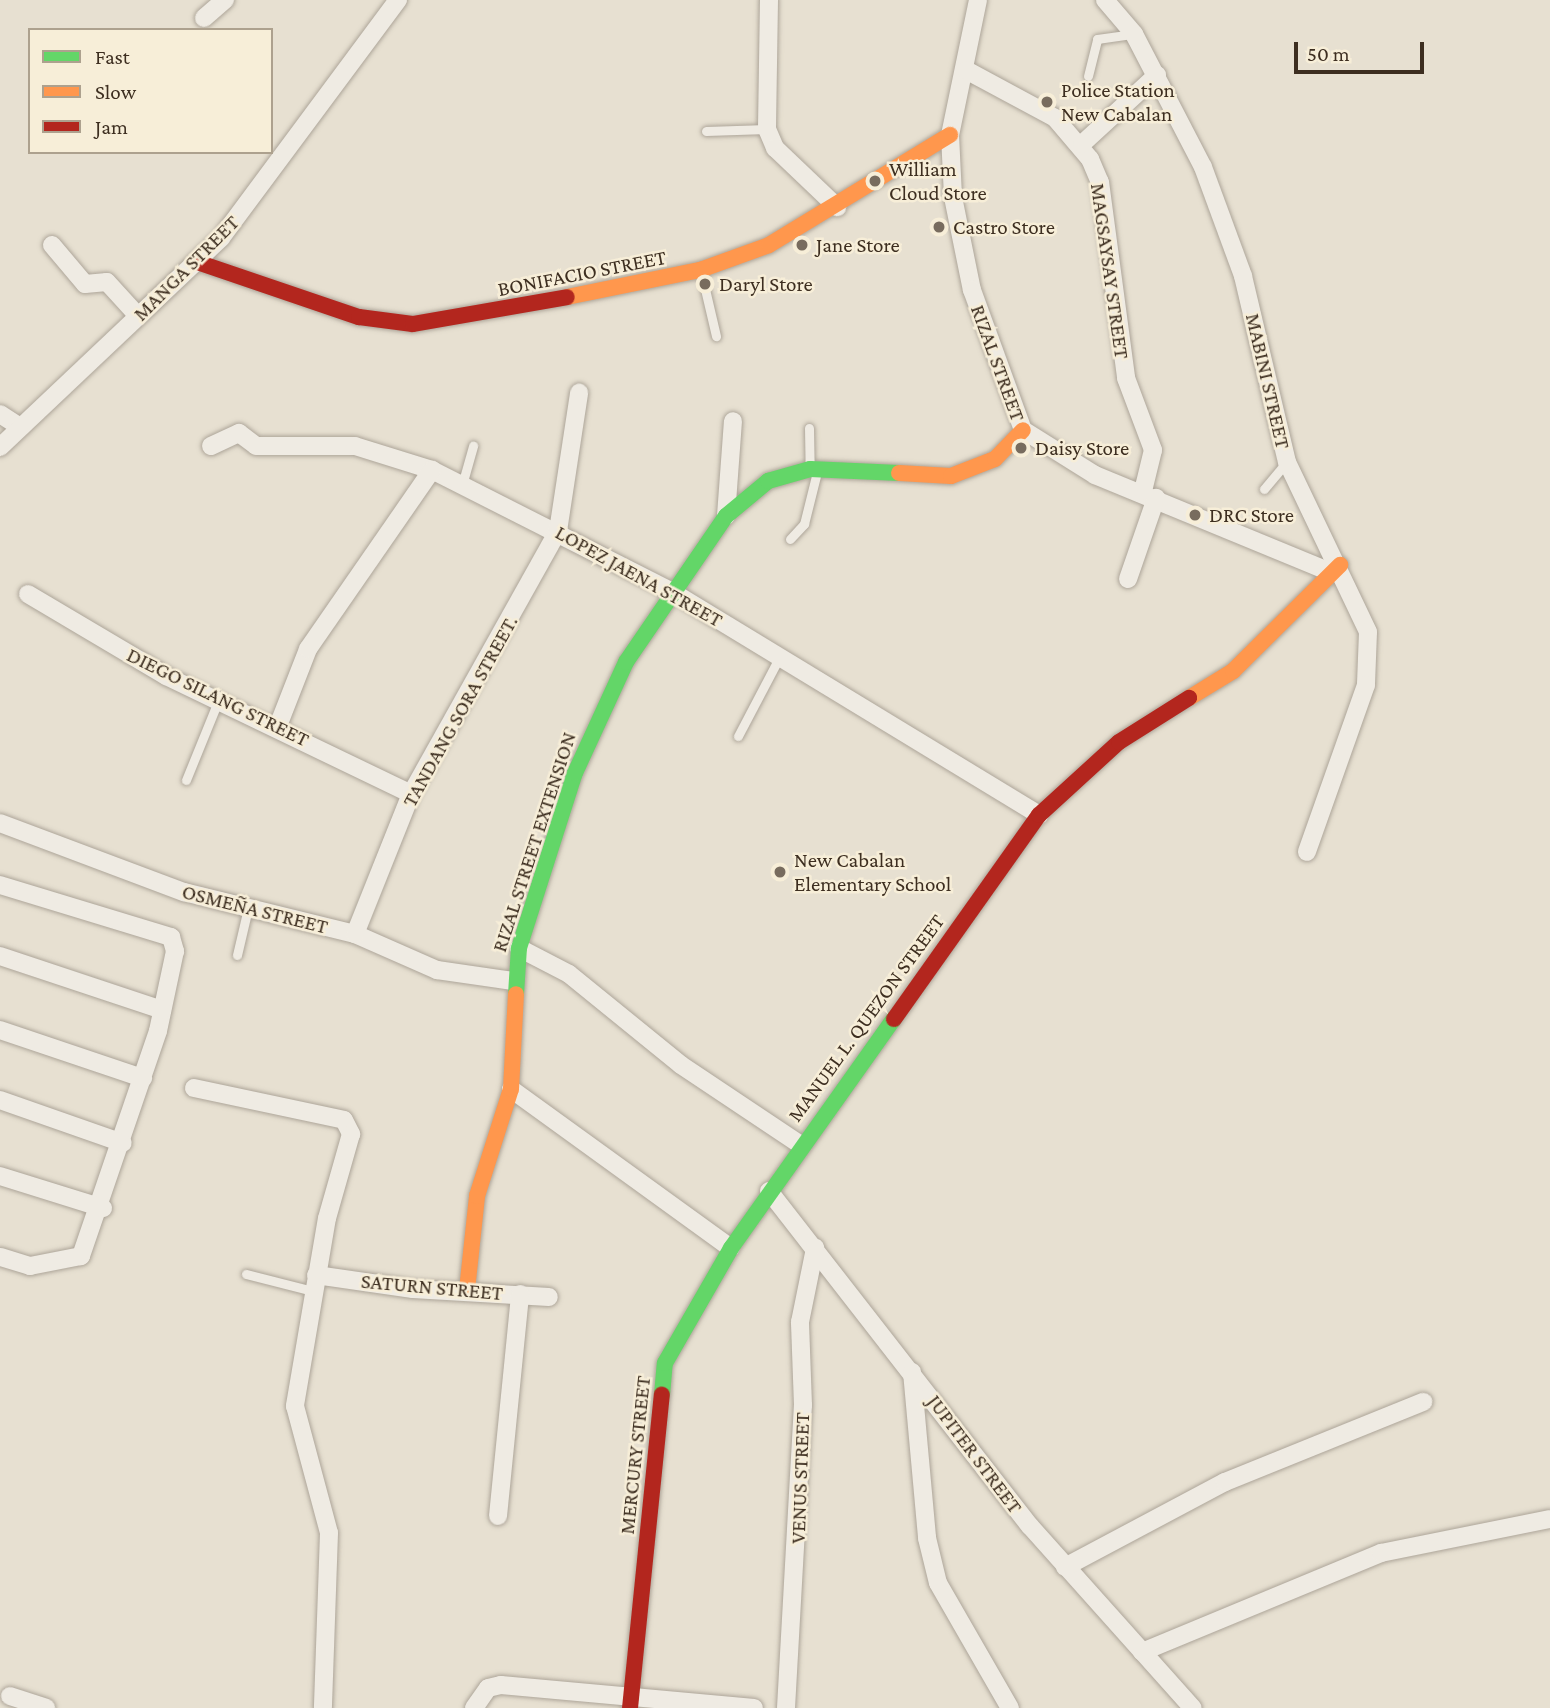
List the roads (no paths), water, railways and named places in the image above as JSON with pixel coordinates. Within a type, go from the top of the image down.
[{"type":"street","points":[[204,18],[225,0]]},
{"type":"street","points":[[769,0],[767,130],[775,148],[837,207]]},
{"type":"street","name":"RIZAL STREET","points":[[978,0],[966,70],[950,135],[953,197],[972,290],[1023,430],[1063,460],[1337,569]]},
{"type":"street","name":"MABINI STREET","points":[[1105,0],[1134,34],[1157,75],[1230,232],[1287,462],[1368,632],[1370,671],[1307,852]]},
{"type":"street","name":"MANGA STREET","points":[[0,447],[17,425],[197,262],[251,201],[389,4]]},
{"type":"street","name":"MAGSAYSAY STREET","points":[[966,70],[1055,118],[1082,144],[1100,182],[1126,378],[1153,450],[1149,495],[1128,579]]},
{"type":"street","points":[[1082,144],[1157,75]]},
{"type":"street","name":"BONIFACIO STREET","points":[[197,262],[321,307],[413,324],[700,270],[769,246],[837,207],[950,135]]},
{"type":"street","points":[[52,245],[85,284],[107,282],[138,316]]},
{"type":"street","points":[[558,531],[579,393]]},
{"type":"street","points":[[0,414],[17,425]]},
{"type":"street","points":[[726,516],[733,421]]},
{"type":"street","name":"RIZAL STREET EXTENSION","points":[[467,1290],[477,1196],[511,1088],[513,981],[519,948],[575,773],[626,662],[671,592],[726,516],[768,481],[814,470],[951,476],[995,459],[1023,430]]},
{"type":"street","name":"LOPEZ JAENA STREET","points":[[211,446],[239,433],[256,446],[355,446],[432,470],[558,531],[671,592],[780,654],[1039,815]]},
{"type":"street","points":[[278,726],[308,649],[432,470]]},
{"type":"street","name":"TANDANG SORA STREET.","points":[[355,934],[411,794],[558,531]]},
{"type":"street","name":"MANUEL L. QUEZON STREET","points":[[769,1191],[1039,815],[1119,742],[1233,671],[1337,569]]},
{"type":"street","name":"DIEGO SILANG STREET","points":[[28,594],[218,701],[278,726],[411,794]]},
{"type":"street","name":"OSMEÑA STREET","points":[[0,823],[88,861],[248,908],[355,934],[438,970],[513,981]]},
{"type":"street","points":[[0,885],[172,937],[162,1010],[143,1078],[103,1208],[81,1256],[30,1265],[0,1257]]},
{"type":"street","points":[[519,948],[569,974],[681,1065],[801,1145]]},
{"type":"street","points":[[0,956],[162,1010]]},
{"type":"street","points":[[0,1030],[143,1078]]},
{"type":"street","points":[[194,1088],[350,1127],[315,1283],[295,1406],[329,1533],[323,1708]]},
{"type":"street","points":[[511,1088],[731,1248]]},
{"type":"street","points":[[0,1100],[123,1143]]},
{"type":"street","points":[[0,1176],[103,1208]]},
{"type":"street","name":"MERCURY STREET","points":[[631,1700],[665,1363],[731,1248],[769,1191]]},
{"type":"street","name":"JUPITER STREET","points":[[769,1191],[1065,1567],[1193,1708]]},
{"type":"street","name":"VENUS STREET","points":[[786,1708],[803,1405],[800,1322],[815,1248]]},
{"type":"street","name":"SATURN STREET","points":[[315,1283],[549,1297]]},
{"type":"street","points":[[498,1516],[520,1294]]},
{"type":"street","points":[[912,1372],[927,1538],[938,1583],[1010,1708]]},
{"type":"street","points":[[1065,1567],[1225,1482],[1423,1402]]},
{"type":"street","points":[[1142,1652],[1381,1553],[1550,1519]]},
{"type":"street","points":[[474,1708],[488,1688],[754,1708]]},
{"type":"street","points":[[10,1696],[46,1708]]},
{"type":"lane","points":[[1088,76],[1097,39],[1134,34]]},
{"type":"lane","points":[[706,131],[767,130]]},
{"type":"lane","points":[[700,270],[716,336]]},
{"type":"lane","points":[[790,539],[804,524],[814,470],[809,428]]},
{"type":"lane","points":[[462,485],[473,446]]},
{"type":"lane","points":[[1264,489],[1287,462]]},
{"type":"lane","points":[[738,736],[780,654]]},
{"type":"lane","points":[[186,780],[218,701]]},
{"type":"lane","points":[[237,955],[248,908]]},
{"type":"lane","points":[[246,1274],[315,1283]]},
{"type":"place","name":"Police Station New Cabalan","points":[[1047,102]]},
{"type":"place","name":"William Cloud Store","points":[[875,181]]},
{"type":"place","name":"Castro Store","points":[[939,227]]},
{"type":"place","name":"Jane Store","points":[[802,245]]},
{"type":"place","name":"Daryl Store","points":[[705,284]]},
{"type":"place","name":"Daisy Store","points":[[1021,448]]},
{"type":"place","name":"DRC Store","points":[[1195,515]]},
{"type":"place","name":"New Cabalan Elementary School","points":[[780,872]]}]
